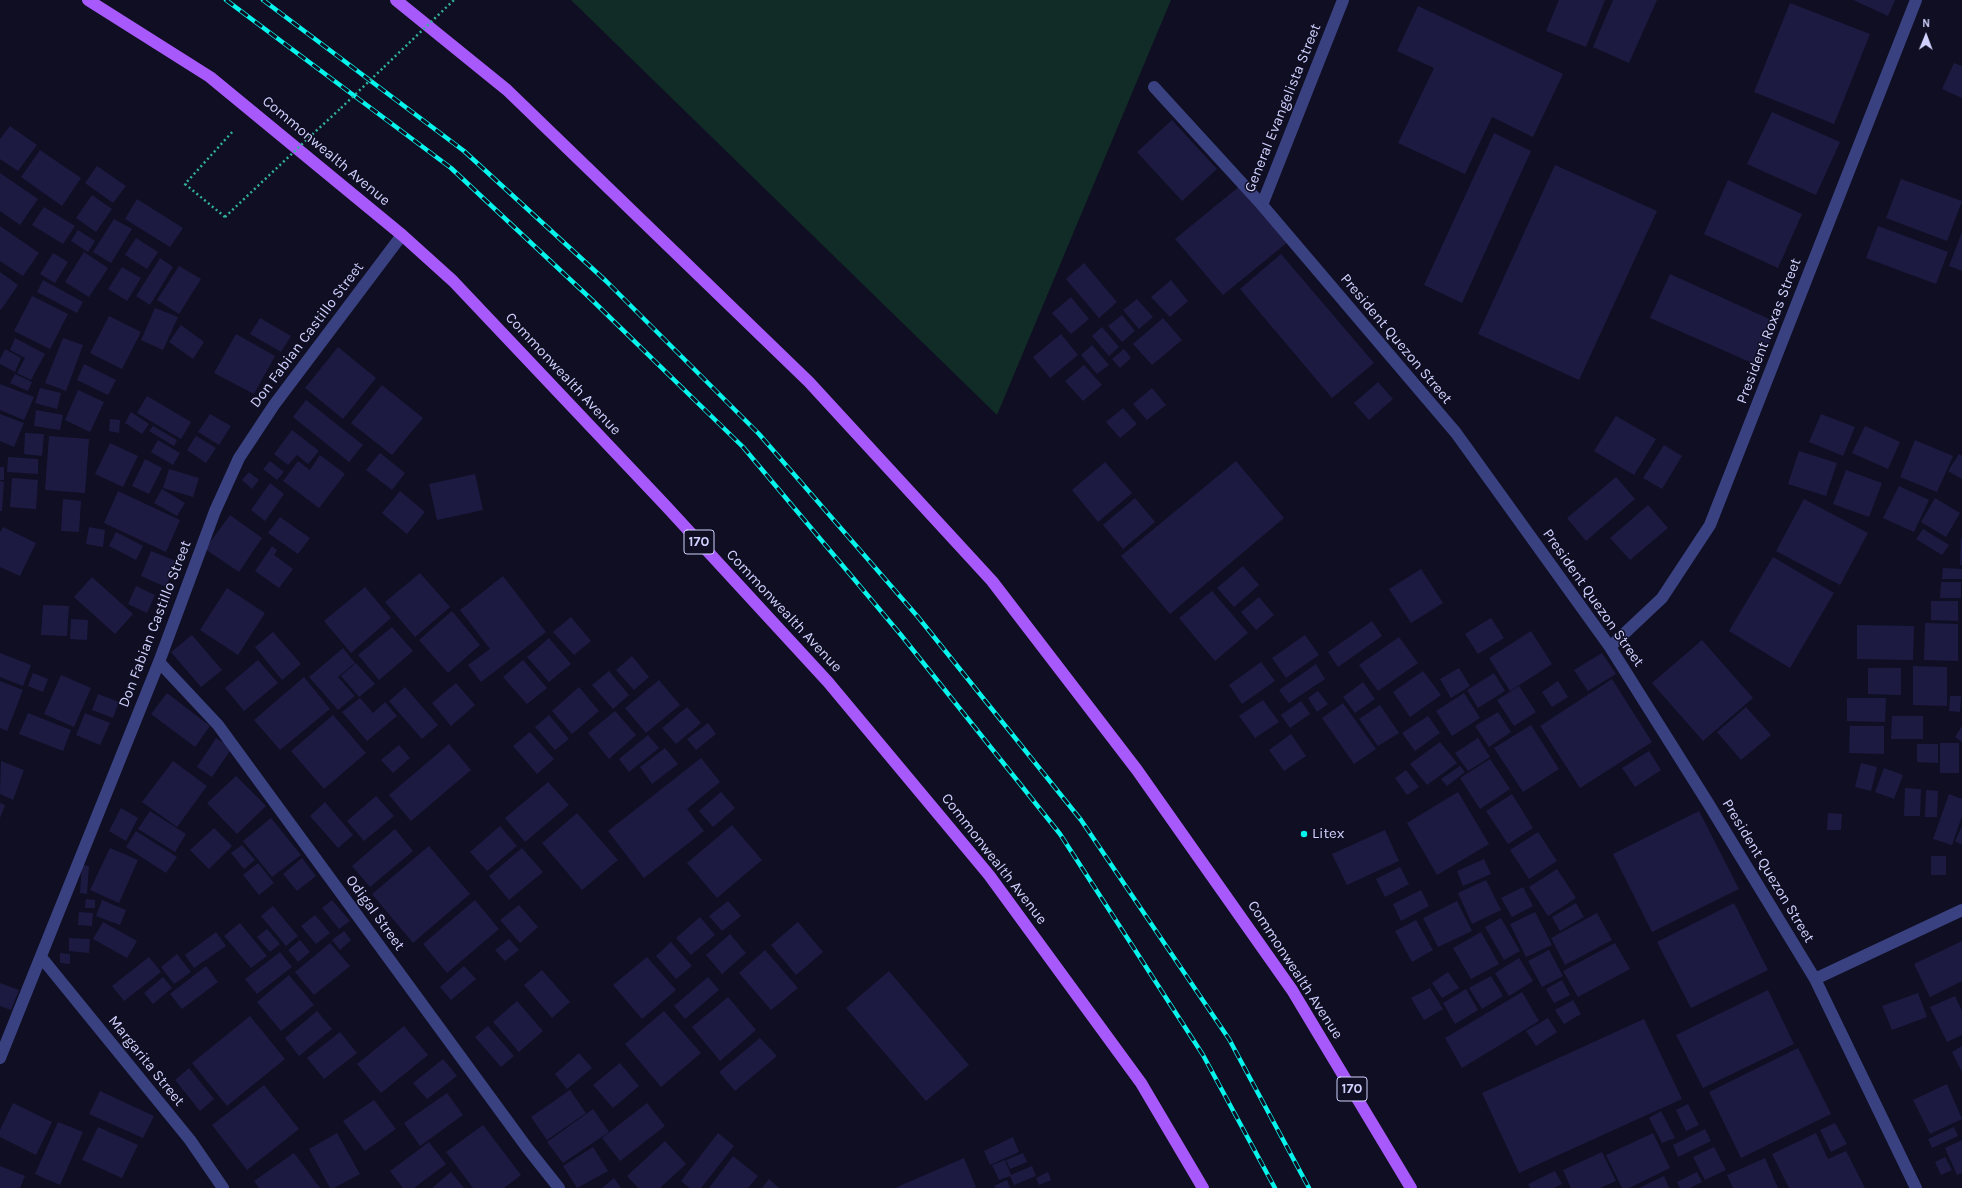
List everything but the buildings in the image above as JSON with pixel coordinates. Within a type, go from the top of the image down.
[{"type":"main road","name":"Commonwealth Avenue","points":[[88,0],[210,77],[402,235],[453,281],[659,499],[833,688],[994,882],[1141,1083],[1203,1188]]},
{"type":"main road","name":"Commonwealth Avenue","points":[[396,0],[507,90],[804,377],[992,581],[1137,770],[1292,990],[1411,1188]]},
{"type":"street","name":"General Evangelista Street","points":[[1262,205],[1343,0]]},
{"type":"street","name":"President Roxas Street","points":[[1610,647],[1662,598],[1710,524],[1916,0]]},
{"type":"street","name":"President Quezon Street","points":[[1154,87],[1262,205],[1456,433],[1610,647],[1708,803],[1815,979],[1916,1188]]},
{"type":"street","name":"Don Fabian Castillo Street","points":[[0,1058],[159,662],[215,511],[239,458],[274,405],[402,235]]},
{"type":"street","name":"Odigal Street","points":[[159,662],[218,725],[528,1149],[559,1188]]},
{"type":"street","points":[[1815,979],[1962,910]]},
{"type":"street","name":"Margarita Street","points":[[41,957],[190,1140],[223,1188]]},
{"type":"path","points":[[252,111],[185,184],[225,218],[454,0]]},
{"type":"green space","points":[[571,0],[1171,0],[997,415]]},
{"type":"railway","points":[[226,0],[451,168],[591,299],[743,447],[901,635],[1060,834],[1203,1055],[1275,1188]]},
{"type":"railway","points":[[263,0],[464,151],[606,281],[759,434],[918,617],[1081,820],[1229,1039],[1309,1188]]},
{"type":"place","name":"Litex","points":[[1304,834]]}]
